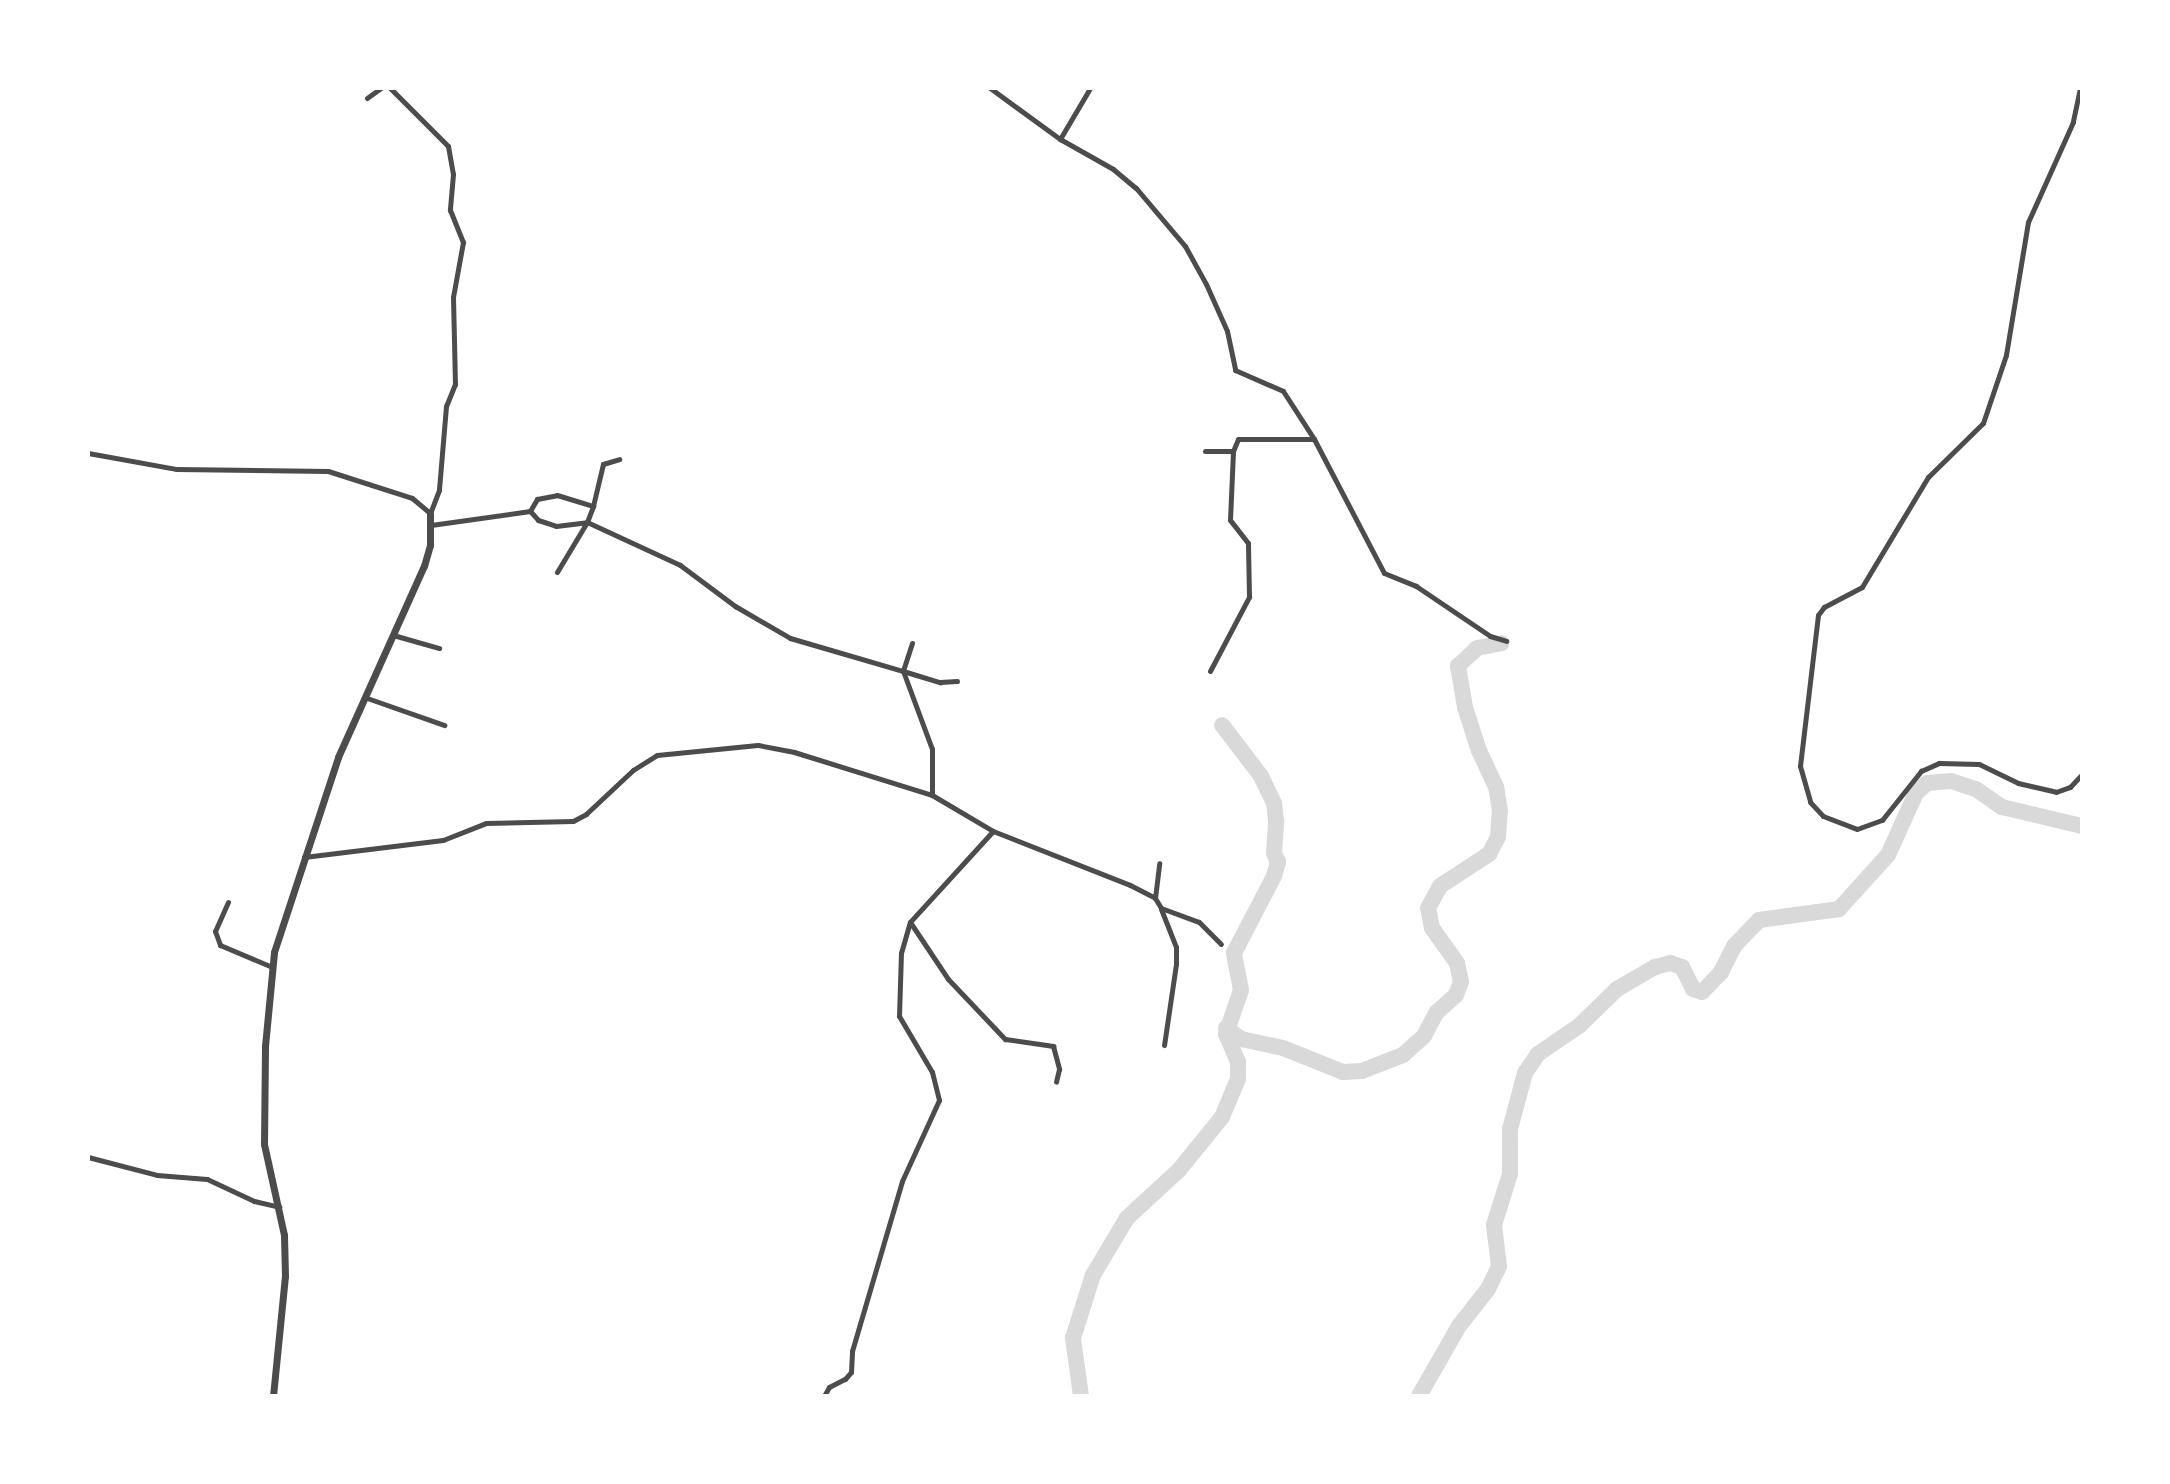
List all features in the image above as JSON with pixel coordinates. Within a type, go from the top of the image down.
[{"type":"street","points":[[367,98],[381,88]]},
{"type":"street","points":[[273,1396],[285,1276],[279,1207],[264,1144],[264,1058],[272,967],[279,932],[338,757],[424,566],[430,514],[439,490],[446,406],[455,384],[453,297],[463,242],[450,210],[453,174],[448,146],[390,88]]},
{"type":"street","points":[[990,88],[1060,139],[1113,169],[1157,212],[1185,246],[1227,331],[1233,366],[1239,373],[1283,391],[1314,439],[1384,573],[1416,586],[1490,636],[1506,641]]},
{"type":"street","points":[[1060,139],[1090,88]]},
{"type":"street","points":[[2080,88],[2073,122],[2028,222],[2006,355],[1983,423],[1928,477],[1862,587],[1824,607],[1818,615],[1800,766],[1810,802],[1832,821],[1857,829],[1882,820],[1921,771],[1939,763],[1979,764],[2018,783],[2056,792],[2070,787],[2082,774]]},
{"type":"street","points":[[1210,671],[1249,597],[1248,543],[1230,520],[1233,451],[1238,439],[1314,439]]},
{"type":"street","points":[[1205,451],[1233,451]]},
{"type":"street","points":[[88,453],[176,469],[328,471],[412,498],[430,514]]},
{"type":"street","points":[[557,572],[587,522],[603,464],[619,459]]},
{"type":"street","points":[[530,511],[537,499],[557,495],[593,506]]},
{"type":"street","points":[[431,525],[530,511]]},
{"type":"street","points":[[530,511],[538,520],[556,526],[587,522],[680,565],[735,606],[790,638],[940,682],[957,681]]},
{"type":"street","points":[[393,635],[439,648]]},
{"type":"street","points":[[912,643],[903,671],[932,749],[932,795]]},
{"type":"street","points":[[367,698],[444,725]]},
{"type":"street","points":[[303,857],[443,840],[486,823],[573,821],[586,814],[633,770],[667,752],[770,746],[932,795],[993,831],[1073,860],[1155,898],[1176,947],[1164,1045]]},
{"type":"street","points":[[824,1396],[829,1387],[845,1379],[851,1372],[852,1351],[902,1181],[939,1100],[932,1072],[899,1016],[901,953],[910,922],[993,831]]},
{"type":"street","points":[[1155,898],[1159,863]]},
{"type":"street","points":[[228,902],[215,931],[220,945],[272,967]]},
{"type":"street","points":[[1161,908],[1199,922],[1221,944]]},
{"type":"street","points":[[910,922],[948,979],[1005,1039],[1053,1046],[1059,1069],[1056,1082]]},
{"type":"street","points":[[88,1157],[157,1175],[207,1179],[254,1201],[279,1207]]},
{"type":"waterway","points":[[1226,1028],[1241,1039],[1283,1048],[1343,1072],[1362,1071],[1403,1055],[1424,1036],[1436,1013],[1456,995],[1461,982],[1457,963],[1432,928],[1428,908],[1440,886],[1489,854],[1498,837],[1500,811],[1496,787],[1479,751],[1465,707],[1458,666],[1477,648],[1502,643]]},
{"type":"waterway","points":[[1081,1396],[1073,1338],[1093,1275],[1127,1218],[1179,1170],[1222,1117],[1238,1079],[1238,1062],[1226,1034],[1241,990],[1234,953],[1274,876],[1278,862],[1274,853],[1274,803],[1261,776],[1222,725]]},
{"type":"waterway","points":[[1419,1396],[1459,1326],[1488,1289],[1499,1266],[1494,1225],[1510,1174],[1510,1129],[1525,1073],[1538,1054],[1580,1025],[1617,989],[1655,967],[1670,963],[1682,967],[1693,989],[1702,992],[1721,972],[1734,946],[1759,920],[1839,909],[1888,855],[1916,793],[1927,783],[1951,781],[1976,789],[2002,807],[2082,826]]}]
